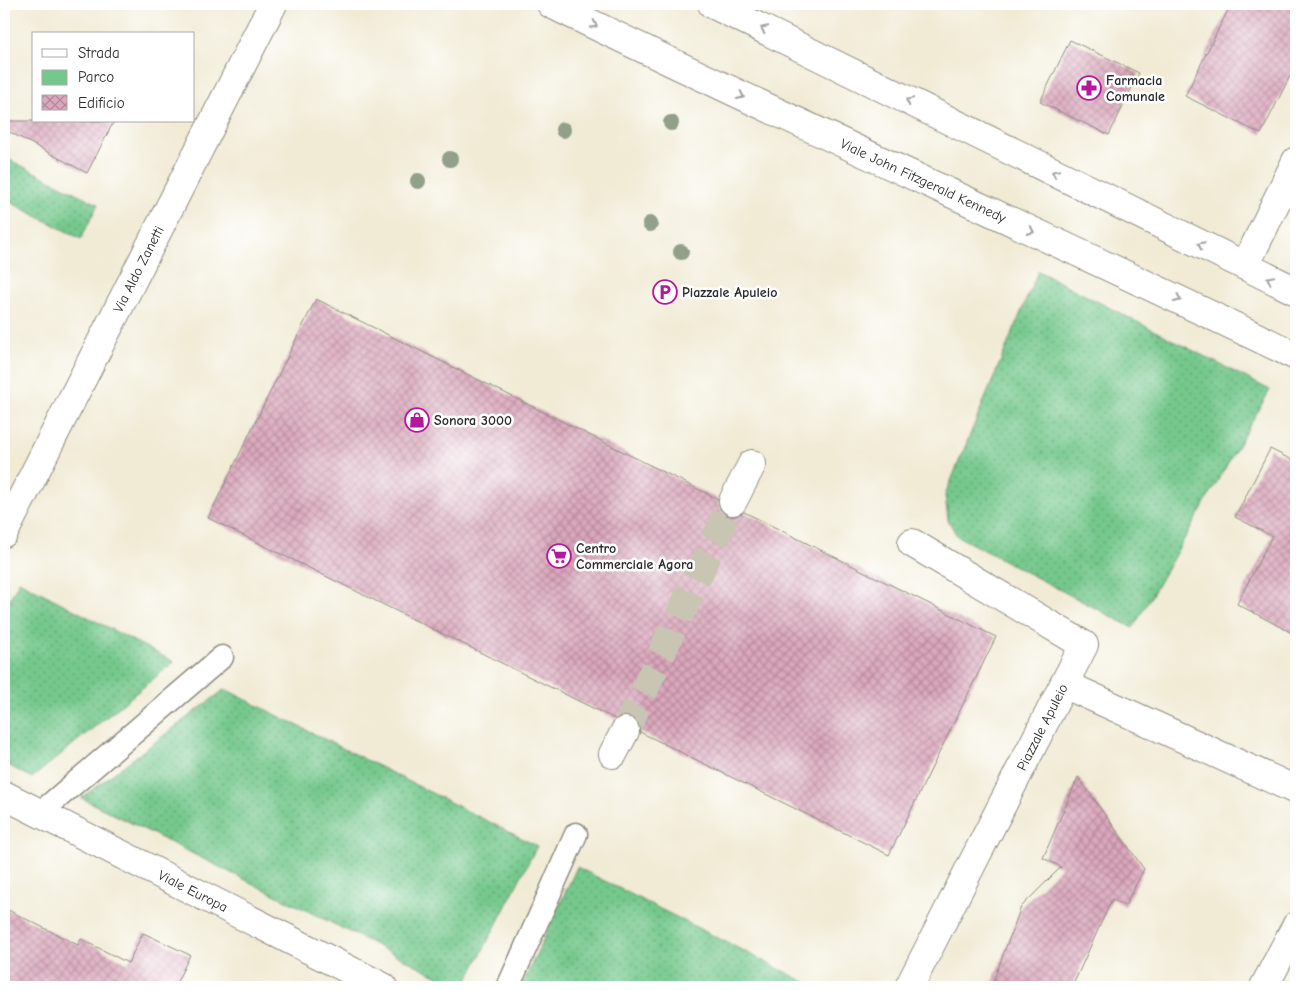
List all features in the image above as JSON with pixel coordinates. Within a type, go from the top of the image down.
[{"type":"street","name":"Via Aldo Zanetti","points":[[4,533],[273,4]]},
{"type":"street","name":"Viale John Fitzgerald Kennedy","points":[[551,4],[671,63],[1183,301],[1296,356]]},
{"type":"street","points":[[712,4],[1296,291]]},
{"type":"street","points":[[1244,266],[1296,161]]},
{"type":"street","points":[[733,500],[752,464]]},
{"type":"street","name":"Piazzale Apuleio","points":[[909,987],[1084,645],[912,543]]},
{"type":"street","points":[[1064,684],[1296,790]]},
{"type":"street","name":"Viale Europa","points":[[4,795],[383,987]]},
{"type":"street","points":[[1264,987],[1296,926]]},
{"type":"lane","points":[[40,813],[222,657]]},
{"type":"lane","points":[[508,987],[576,834]]},
{"type":"green space","points":[[4,157],[98,204],[81,239],[4,199]]},
{"type":"green space","points":[[1038,271],[1270,390],[1133,628],[957,536],[948,520],[945,495]]},
{"type":"green space","points":[[19,581],[174,662],[32,778],[4,763],[4,611]]},
{"type":"green space","points":[[225,689],[537,846],[464,987],[460,987],[81,798]]},
{"type":"green space","points":[[577,867],[815,987],[521,987]]},
{"type":"building","points":[[1231,4],[1296,4],[1296,64],[1261,134],[1185,96]]},
{"type":"building","name":"Farmacia Comunale","points":[[1070,40],[1139,73],[1109,135],[1040,102]]},
{"type":"building","points":[[4,121],[113,122],[87,173],[4,129]]},
{"type":"building","name":"Centro Commerciale Agora","points":[[316,299],[718,499],[720,509],[726,515],[734,517],[744,512],[996,637],[889,855],[640,732],[638,723],[632,717],[624,715],[615,719],[208,518]]},
{"type":"building","points":[[1270,449],[1296,462],[1296,635],[1237,604],[1272,536],[1235,517]]},
{"type":"building","points":[[1078,777],[1144,869],[1125,906],[1112,899],[1072,987],[991,987],[1021,907],[1061,867],[1043,858]]},
{"type":"building","points":[[4,908],[78,945],[81,939],[128,963],[143,933],[190,955],[175,986],[178,987],[4,987]]},
{"type":"tunnel","points":[[625,731],[733,501]]},
{"type":"place","name":"Farmacia Comunale","points":[[1089,88]]},
{"type":"place","name":"Piazzale Apuleio","points":[[665,292]]},
{"type":"place","name":"Sonora 3000","points":[[417,420]]},
{"type":"place","name":"Centro Commerciale Agora","points":[[559,556]]}]
